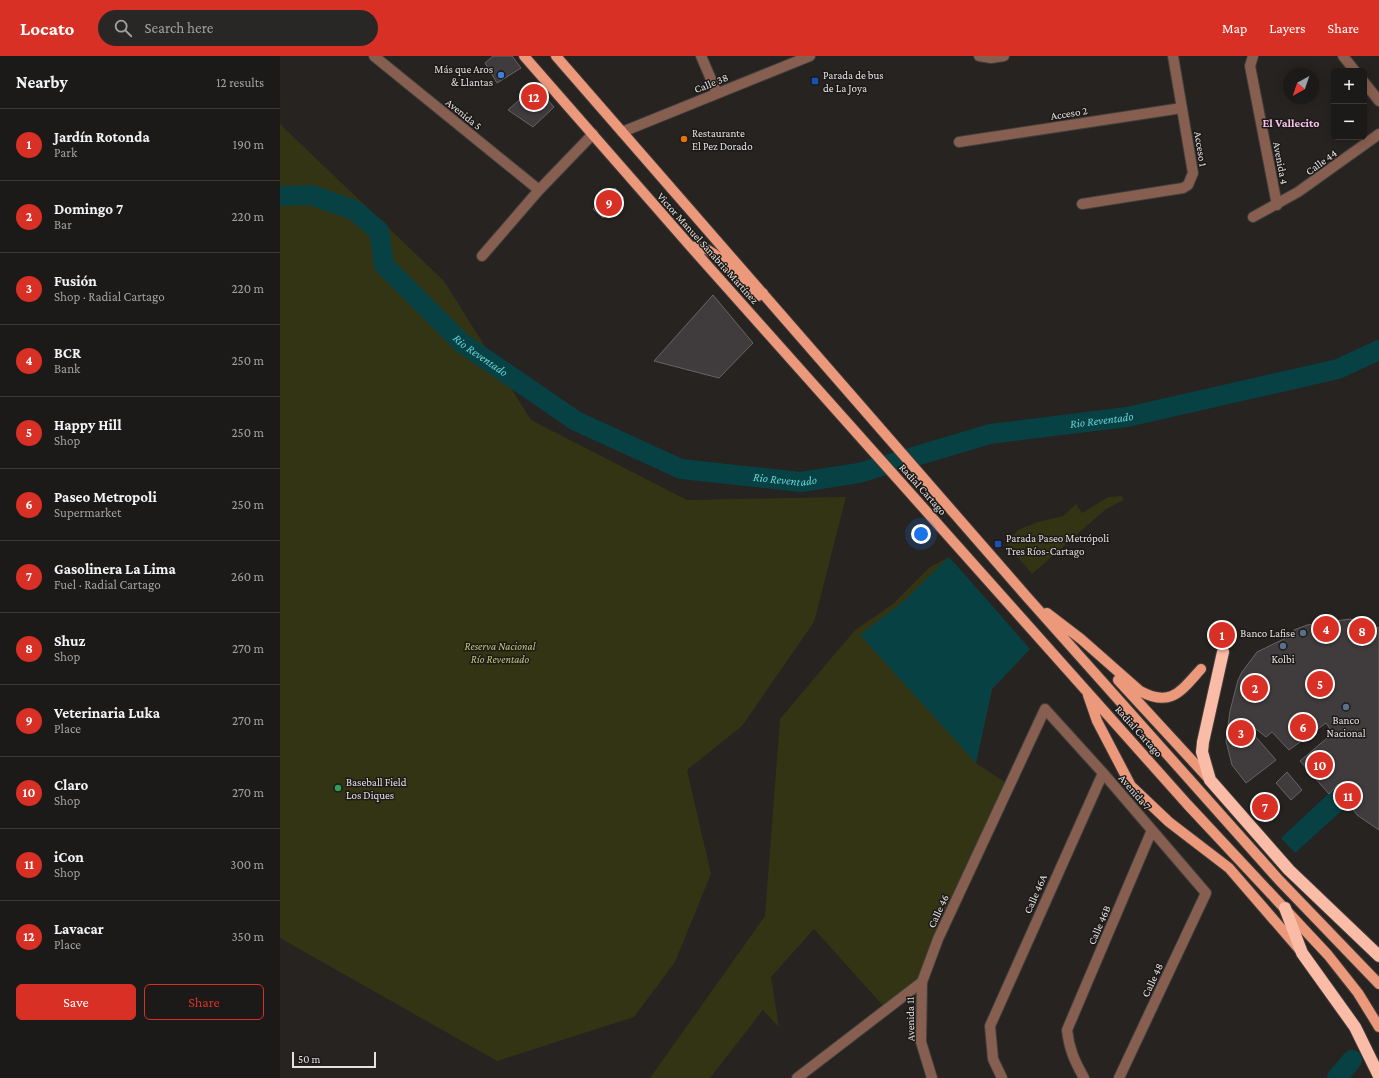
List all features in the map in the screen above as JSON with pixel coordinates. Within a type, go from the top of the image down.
[{"type":"highway","points":[[1223,652],[1203,742],[1202,752],[1210,780],[1289,870],[1379,956]]},
{"type":"highway","points":[[1285,908],[1302,953],[1355,1027],[1379,1076]]},
{"type":"main road","name":"Victor Manuel Sanabria Martínez","points":[[524,56],[691,247],[876,454]]},
{"type":"main road","name":"Victor Manuel Sanabria Martínez","points":[[556,56],[892,441]]},
{"type":"main road","points":[[691,247],[700,246],[708,249],[721,259],[750,292],[758,296],[763,293]]},
{"type":"main road","name":"Radial Cartago","points":[[892,441],[1027,597],[1279,880],[1378,982]]},
{"type":"main road","name":"Radial Cartago","points":[[876,454],[1188,804],[1333,961],[1358,993],[1379,1027]]},
{"type":"main road","points":[[1027,597],[1081,639],[1140,691],[1149,696],[1157,698],[1173,697],[1180,692],[1201,669]]},
{"type":"main road","points":[[1081,639],[1210,780]]},
{"type":"main road","points":[[1086,690],[1097,722],[1131,786],[1169,822],[1229,868],[1302,953]]},
{"type":"street","name":"Avenida 5","points":[[374,56],[539,190]]},
{"type":"street","points":[[700,56],[717,93]]},
{"type":"street","name":"Calle 38","points":[[622,132],[810,56]]},
{"type":"street","points":[[979,56],[991,58],[1004,56]]},
{"type":"street","name":"Acceso 1","points":[[1082,204],[1183,188],[1188,184],[1193,173],[1173,56]]},
{"type":"street","name":"Avenida 4","points":[[1253,56],[1250,66],[1277,205]]},
{"type":"street","points":[[1343,56],[1353,68]]},
{"type":"street","points":[[1367,86],[1379,100]]},
{"type":"street","name":"Acceso 2","points":[[959,142],[1182,108]]},
{"type":"street","points":[[482,256],[539,190],[593,134]]},
{"type":"street","name":"Calle 44","points":[[1253,217],[1298,192],[1379,134]]},
{"type":"street","name":"Avenida 7","points":[[1045,709],[1103,773],[1206,893]]},
{"type":"street","name":"Calle 46","points":[[922,982],[938,939],[1045,709]]},
{"type":"street","name":"Calle 46A","points":[[1002,1078],[993,1059],[990,1026],[1103,773]]},
{"type":"street","name":"Calle 46B","points":[[1084,1078],[1068,1045],[1067,1030],[1152,830]]},
{"type":"street","name":"Calle 48","points":[[1119,1078],[1206,893]]},
{"type":"street","points":[[797,1078],[922,982]]},
{"type":"street","name":"Avenida 11","points":[[922,982],[921,1042],[932,1078]]},
{"type":"green space","name":"Reserva Nacional Río Reventado","points":[[280,124],[444,281],[531,420],[687,500],[846,497],[814,622],[742,726],[687,770],[711,874],[675,962],[634,1017],[497,1061],[280,938]]},
{"type":"green space","points":[[1122,496],[1124,500],[1106,509],[1032,574],[1006,543],[1018,530],[1038,522],[1063,516],[1076,504],[1082,513],[1108,497]]},
{"type":"green space","points":[[949,557],[1030,649],[992,689],[976,763],[1009,785],[922,982],[886,1009],[814,929],[771,977],[779,1027],[763,1010],[710,1078],[650,1078],[765,916],[780,719],[855,630],[893,604],[930,567]]},
{"type":"green space","points":[[1222,624],[1229,627],[1232,634],[1229,641],[1222,644],[1215,641],[1212,634],[1215,627]]},
{"type":"water","points":[[949,557],[1030,649],[992,689],[976,763],[860,635],[904,601]]},
{"type":"water","points":[[1341,782],[1342,790],[1349,804],[1295,853],[1281,838]]},
{"type":"building","name":"Más que Aros & Llantas","points":[[493,56],[512,56],[521,68],[497,83],[485,63]]},
{"type":"building","points":[[535,86],[554,107],[533,127],[508,110]]},
{"type":"building","points":[[615,188],[624,198],[603,218],[593,209]]},
{"type":"building","points":[[713,295],[753,343],[719,378],[654,361]]},
{"type":"building","points":[[1350,619],[1379,628],[1379,830],[1357,815],[1338,784],[1329,794],[1300,761],[1333,733],[1326,723],[1289,750],[1272,732],[1266,737],[1252,726],[1249,729],[1276,760],[1246,783],[1232,765],[1226,741],[1230,711],[1238,680],[1257,652],[1288,637],[1294,630],[1307,625]]},
{"type":"building","points":[[1287,772],[1302,790],[1291,800],[1276,783]]},
{"type":"waterway","name":"Rio Reventado","points":[[280,196],[311,195],[354,210],[379,231],[384,265],[462,343],[576,421],[681,469],[801,482],[859,473],[990,434],[1127,417],[1338,369],[1379,350]]},
{"type":"waterway","points":[[1337,1078],[1352,1060]]},
{"type":"place","name":"Más que Aros & Llantas","points":[[501,75]]},
{"type":"place","name":"Parada de bus de La Joya","points":[[815,81]]},
{"type":"place","name":"Lavacar","points":[[534,97]]},
{"type":"place","name":"Restaurante El Pez Dorado","points":[[684,139]]},
{"type":"place","name":"Veterinaria Luka","points":[[609,203]]},
{"type":"place","name":"Parada Paseo Metrópoli Tres Ríos-Cartago","points":[[998,544]]},
{"type":"place","name":"BCR","points":[[1326,629]]},
{"type":"place","name":"Shuz","points":[[1362,631]]},
{"type":"place","name":"Banco Lafise","points":[[1303,633]]},
{"type":"place","name":"Jardín Rotonda","points":[[1222,635]]},
{"type":"place","name":"Kolbi","points":[[1283,646]]},
{"type":"place","name":"Happy Hill","points":[[1320,684]]},
{"type":"place","name":"Domingo 7","points":[[1255,688]]},
{"type":"place","name":"Banco Nacional","points":[[1346,707]]},
{"type":"place","name":"Paseo Metropoli","points":[[1303,727]]},
{"type":"place","name":"Fusión","points":[[1241,733]]},
{"type":"place","name":"Claro","points":[[1320,765]]},
{"type":"place","name":"Baseball Field Los Diques","points":[[338,788]]},
{"type":"place","name":"iCon","points":[[1348,796]]},
{"type":"place","name":"Gasolinera La Lima","points":[[1265,807]]},
{"type":"district","name":"El Vallecito","points":[[1291,123]]}]
